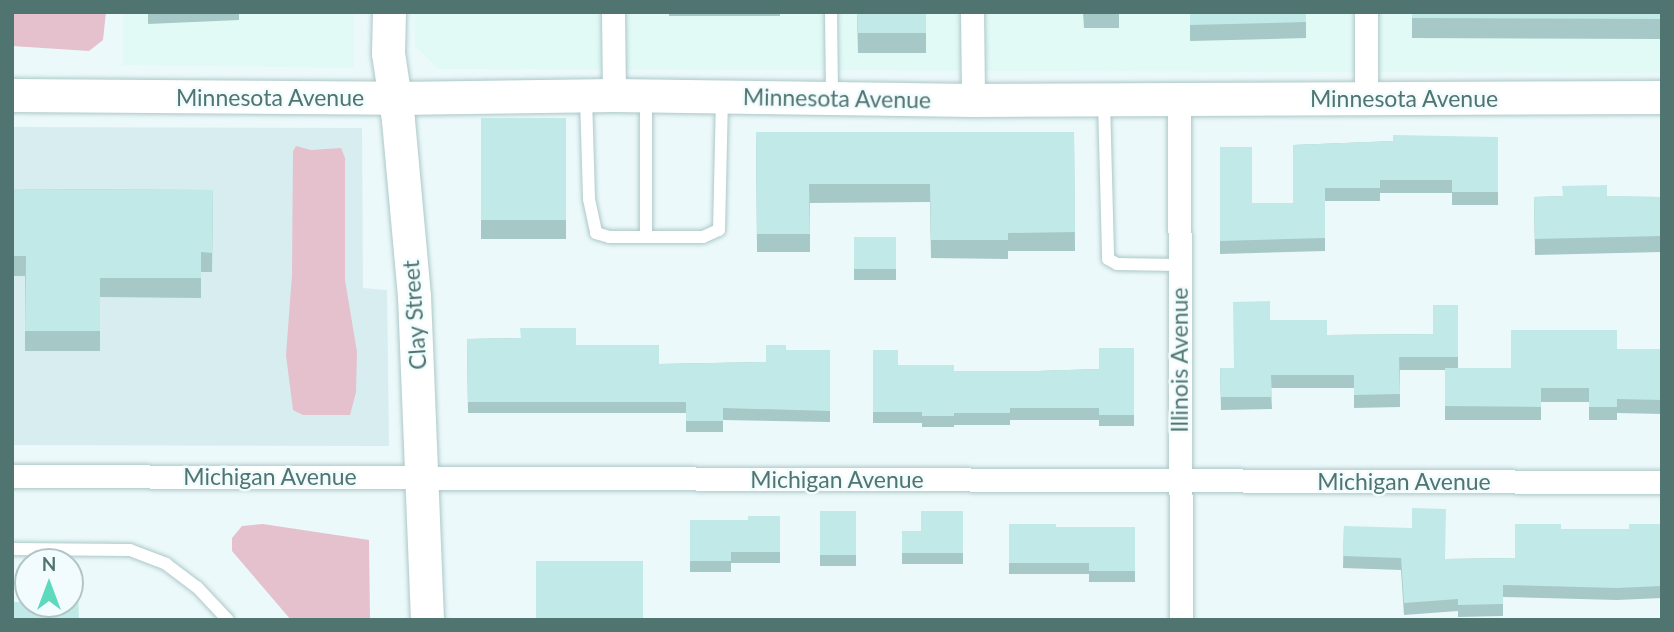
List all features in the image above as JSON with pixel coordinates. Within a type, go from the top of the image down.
[{"type":"street","name":"Clay Street","points":[[389,12],[388,53],[395,98],[414,296],[423,476],[426,620]]},
{"type":"street","points":[[613,12],[615,96]]},
{"type":"street","points":[[972,12],[973,100]]},
{"type":"street","points":[[1366,12],[1366,98]]},
{"type":"street","name":"Minnesota Avenue","points":[[12,95],[395,98],[615,96],[973,100],[1662,97]]},
{"type":"street","name":"Illinois Avenue","points":[[1179,100],[1181,620]]},
{"type":"street","name":"Michigan Avenue","points":[[12,476],[1662,482]]},
{"type":"lane","points":[[831,12],[832,98]]},
{"type":"lane","points":[[615,96],[589,198],[596,233],[609,237],[703,237],[719,230],[722,97]]},
{"type":"lane","points":[[615,96],[646,237]]},
{"type":"lane","points":[[1104,100],[1108,259],[1117,264],[1179,265]]},
{"type":"lane","points":[[12,549],[130,550],[166,564],[197,587],[228,620]]},
{"type":"shaded area","points":[[12,12],[106,12],[103,40],[89,51],[12,46]]},
{"type":"shaded area","points":[[123,12],[354,12],[354,68],[123,65]]},
{"type":"shaded area","points":[[414,12],[1662,12],[1662,73],[438,69],[415,46]]},
{"type":"shaded area","points":[[12,127],[362,128],[363,288],[387,290],[389,446],[12,445]]},
{"type":"shaded area","points":[[296,146],[311,150],[341,148],[345,158],[345,280],[357,352],[356,392],[350,415],[303,415],[293,410],[286,355],[292,275],[293,151]]},
{"type":"shaded area","points":[[263,524],[369,540],[370,620],[291,620],[232,551],[232,538],[242,526]]},
{"type":"building","points":[[857,12],[926,12],[926,33],[858,33]]},
{"type":"building","points":[[1190,12],[1306,12],[1306,22],[1190,25]]},
{"type":"building","points":[[1412,12],[1662,12],[1662,19],[1412,18]]},
{"type":"building","points":[[481,118],[566,118],[566,220],[481,220]]},
{"type":"building","points":[[756,132],[1074,132],[1075,232],[1008,233],[1008,240],[931,240],[930,184],[809,184],[810,234],[757,234]]},
{"type":"building","points":[[1393,135],[1498,137],[1498,192],[1452,192],[1452,180],[1380,180],[1380,188],[1325,188],[1325,238],[1220,241],[1220,147],[1252,147],[1252,203],[1293,203],[1293,145],[1393,141]]},
{"type":"building","points":[[1607,185],[1607,196],[1662,197],[1662,236],[1535,239],[1534,197],[1563,196],[1562,186]]},
{"type":"building","points":[[13,189],[213,190],[212,253],[201,252],[201,278],[100,278],[100,331],[25,331],[26,256],[13,256]]},
{"type":"building","points":[[854,237],[896,237],[896,269],[854,269]]},
{"type":"building","points":[[1270,301],[1270,320],[1327,320],[1327,335],[1433,334],[1433,305],[1458,305],[1458,357],[1399,357],[1400,394],[1354,395],[1354,375],[1271,375],[1272,397],[1221,397],[1220,368],[1234,368],[1233,302]]},
{"type":"building","points":[[520,328],[576,328],[576,345],[659,345],[659,364],[766,362],[766,345],[786,345],[786,350],[830,350],[830,411],[723,408],[723,421],[686,421],[686,402],[468,402],[467,339],[521,338]]},
{"type":"building","points":[[1511,330],[1617,330],[1617,349],[1662,349],[1662,400],[1617,399],[1617,407],[1589,407],[1589,388],[1541,388],[1541,407],[1445,406],[1445,368],[1511,368]]},
{"type":"building","points":[[1099,348],[1134,348],[1134,415],[1099,415],[1099,408],[1010,408],[1010,413],[954,413],[954,416],[922,416],[922,412],[873,412],[873,350],[898,350],[898,365],[954,365],[954,371],[1037,371],[1099,369]]},
{"type":"building","points":[[1412,508],[1446,509],[1445,559],[1515,558],[1515,524],[1561,524],[1561,529],[1629,529],[1629,524],[1662,524],[1662,586],[1617,588],[1503,585],[1503,604],[1458,605],[1458,599],[1404,603],[1401,558],[1343,556],[1344,526],[1412,528]]},
{"type":"building","points":[[820,511],[856,511],[856,555],[820,555]]},
{"type":"building","points":[[921,511],[963,511],[963,553],[902,553],[902,531],[921,531]]},
{"type":"building","points":[[748,516],[780,516],[780,552],[731,552],[731,561],[690,561],[690,520],[748,520]]},
{"type":"building","points":[[1009,524],[1135,527],[1135,571],[1089,571],[1089,563],[1009,563]]},
{"type":"building","points":[[536,561],[643,561],[643,620],[536,620]]},
{"type":"building","points":[[12,602],[14,618],[79,620],[12,620]]}]
